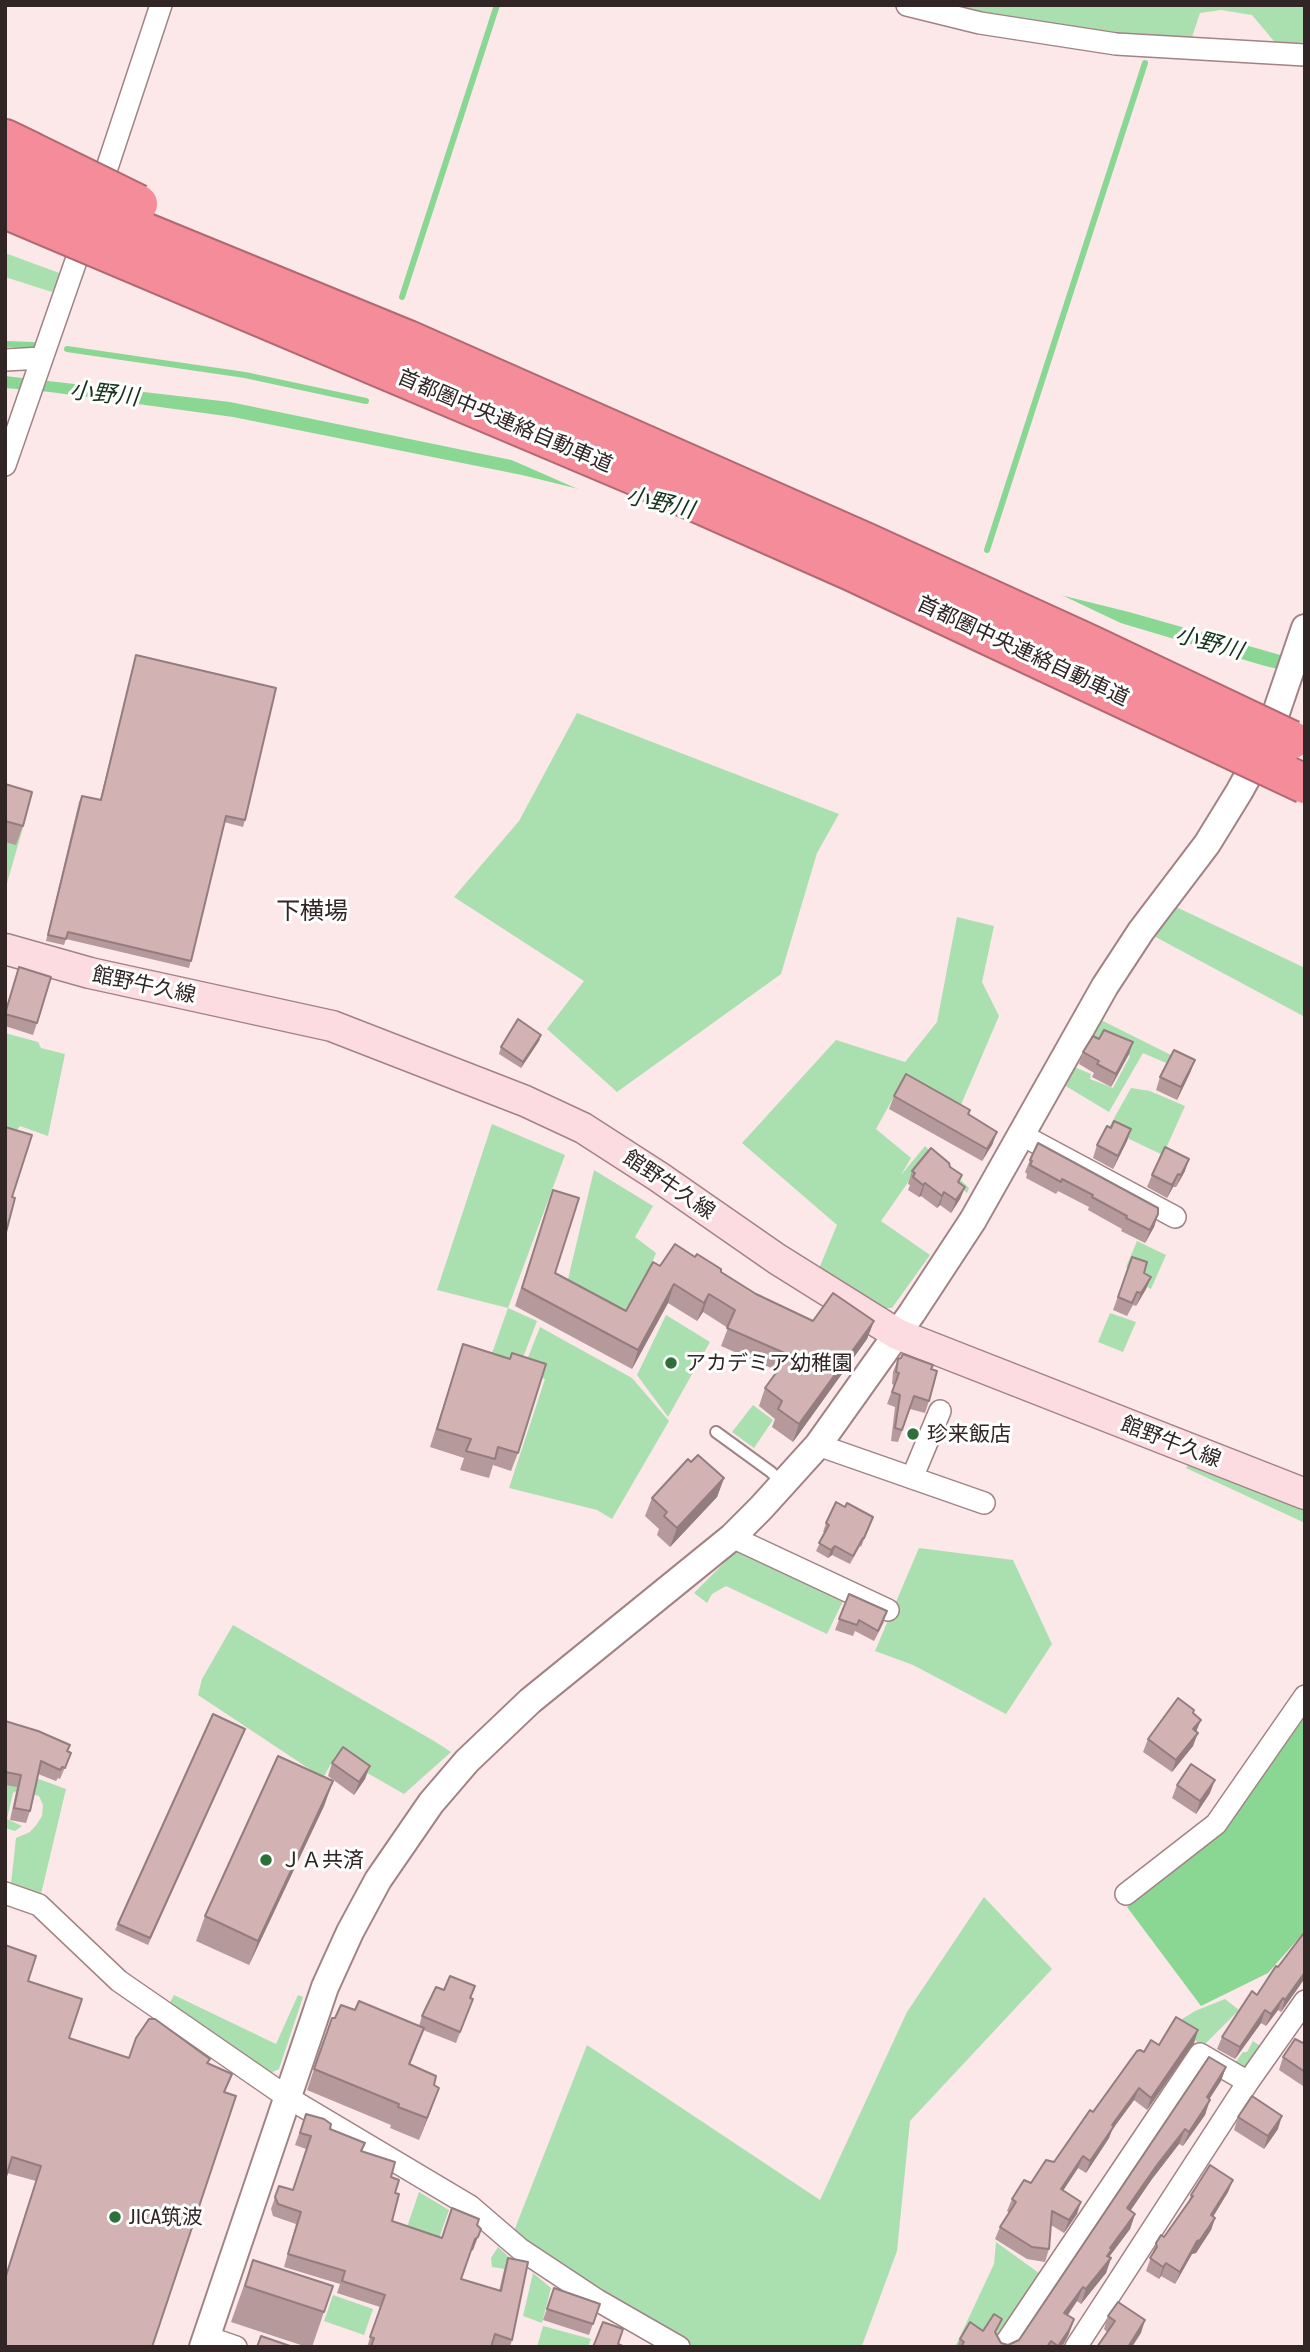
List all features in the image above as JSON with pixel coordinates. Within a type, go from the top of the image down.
[{"type":"highway","points":[[5,139],[196,232],[308,281],[401,358]]},
{"type":"highway","name":"首都圏中央連絡自動車道","points":[[5,175],[401,358],[641,478],[851,571],[1305,784]]},
{"type":"highway","name":"首都圏中央連絡自動車道","points":[[5,209],[401,358],[867,542],[1300,744]]},
{"type":"highway","points":[[5,234],[299,353],[401,358]]},
{"type":"main road","name":"館野牛久線","points":[[5,949],[89,973],[332,1026],[525,1101],[583,1128],[777,1259],[897,1334],[1305,1494]]},
{"type":"street","points":[[5,465],[161,5]]},
{"type":"street","points":[[907,5],[979,23],[1116,44],[1305,55]]},
{"type":"street","points":[[5,360],[41,362]]},
{"type":"street","points":[[236,2347],[205,2342],[325,1987],[378,1880],[432,1803],[467,1761],[530,1701],[732,1536],[818,1445],[973,1220],[1105,986],[1207,844],[1239,792],[1265,745],[1302,639]]},
{"type":"street","points":[[1022,1135],[1175,1217]]},
{"type":"street","points":[[912,1478],[940,1411]]},
{"type":"street","points":[[818,1445],[984,1503]]},
{"type":"street","points":[[732,1536],[888,1609]]},
{"type":"street","points":[[1126,1894],[1216,1824],[1305,1696]]},
{"type":"street","points":[[5,1893],[39,1905],[118,1982],[287,2097],[470,2206],[520,2249],[617,2312],[679,2347]]},
{"type":"street","points":[[1076,2347],[1248,2082],[1305,2001]]},
{"type":"street","points":[[1283,2032],[1305,2045]]},
{"type":"street","points":[[1003,2347],[1200,2054],[1248,2082]]},
{"type":"lane","points":[[716,1432],[771,1472],[783,1484]]},
{"type":"shaded area","points":[[959,5],[1305,5],[1305,42],[1278,46],[1252,15],[1221,10],[1200,13],[1190,43],[1112,37],[961,13]]},
{"type":"shaded area","points":[[5,253],[62,274],[52,292],[5,277]]},
{"type":"shaded area","points":[[577,713],[839,814],[817,853],[781,974],[617,1092],[547,1029],[584,981],[454,897],[519,821]]},
{"type":"shaded area","points":[[5,787],[33,793],[5,890],[5,842],[16,844]]},
{"type":"shaded area","points":[[1172,905],[1305,968],[1305,1017],[1150,934]]},
{"type":"shaded area","points":[[957,917],[994,926],[982,982],[999,1016],[957,1114],[902,1082],[876,1129],[911,1158],[901,1175],[925,1146],[969,1188],[967,1193],[925,1158],[881,1221],[930,1255],[892,1308],[871,1308],[818,1271],[837,1225],[742,1143],[836,1040],[905,1062],[937,1022]]},
{"type":"shaded area","points":[[1097,1018],[1171,1055],[1166,1063],[1143,1053],[1109,1112],[1064,1085],[1072,1066],[1091,1074],[1090,1079],[1113,1088],[1130,1056],[1115,1046],[1093,1049],[1084,1044]]},
{"type":"shaded area","points":[[5,1033],[38,1042],[41,1048],[65,1054],[48,1136],[20,1126],[14,1134],[5,1132]]},
{"type":"shaded area","points":[[1131,1088],[1150,1091],[1185,1106],[1163,1155],[1108,1129]]},
{"type":"shaded area","points":[[492,1124],[565,1155],[508,1308],[437,1290]]},
{"type":"shaded area","points":[[594,1170],[653,1206],[635,1237],[656,1253],[619,1325],[564,1296]]},
{"type":"shaded area","points":[[1137,1241],[1166,1255],[1151,1289],[1142,1284],[1144,1274],[1126,1267]]},
{"type":"shaded area","points":[[508,1308],[537,1321],[520,1365],[491,1356]]},
{"type":"shaded area","points":[[1110,1313],[1136,1322],[1123,1352],[1098,1342]]},
{"type":"shaded area","points":[[666,1315],[710,1342],[668,1417],[637,1375]]},
{"type":"shaded area","points":[[540,1327],[632,1378],[669,1421],[612,1519],[597,1510],[509,1488],[545,1379],[523,1370]]},
{"type":"shaded area","points":[[753,1405],[773,1420],[754,1448],[732,1432]]},
{"type":"shaded area","points":[[1192,1460],[1305,1503],[1305,1523],[1186,1468]]},
{"type":"shaded area","points":[[739,1548],[844,1599],[827,1634],[726,1586],[712,1594],[707,1603],[694,1593]]},
{"type":"shaded area","points":[[919,1548],[1013,1560],[1052,1644],[1006,1714],[913,1665],[875,1651]]},
{"type":"shaded area","points":[[233,1625],[451,1752],[404,1794],[336,1755],[323,1778],[198,1695],[202,1679]]},
{"type":"shaded area","points":[[9,1768],[66,1789],[41,1894],[11,1884],[16,1838],[30,1832],[37,1824],[42,1816],[43,1805],[39,1796],[17,1791],[13,1793],[7,1819],[22,1826],[15,1831],[5,1828],[5,1786]]},
{"type":"shaded area","points":[[984,1897],[1052,1969],[910,2121],[897,2251],[860,2347],[679,2347],[514,2231],[587,2045],[820,2200],[907,2012]]},
{"type":"shaded area","points":[[174,1995],[276,2044],[298,1995],[303,1997],[279,2069],[266,2075],[168,2006]]},
{"type":"shaded area","points":[[1225,1999],[1239,2010],[1203,2046],[1174,2024],[1195,2011]]},
{"type":"shaded area","points":[[1253,2041],[1263,2048],[1249,2069],[1242,2070],[1235,2063],[1243,2052],[1247,2052]]},
{"type":"shaded area","points":[[419,2192],[449,2210],[436,2247],[405,2233]]},
{"type":"shaded area","points":[[996,2242],[1043,2276],[1004,2335],[955,2347],[994,2264]]},
{"type":"shaded area","points":[[498,2247],[524,2272],[492,2267],[491,2258]]},
{"type":"shaded area","points":[[533,2273],[551,2288],[542,2323],[523,2316]]},
{"type":"shaded area","points":[[333,2295],[373,2309],[364,2335],[324,2321]]},
{"type":"shaded area","points":[[543,2326],[591,2339],[588,2347],[537,2347]]},
{"type":"water","name":"小野川","points":[[5,376],[230,402],[526,463],[1129,612],[1305,662],[1305,675],[1265,666],[1124,624],[522,475],[233,417],[5,388]]},
{"type":"water","points":[[1305,1717],[1305,1931],[1268,1973],[1201,2006],[1127,1907],[1220,1835]]},
{"type":"pier","points":[[498,454],[671,494],[1049,589],[1146,635],[873,564],[596,497]]},
{"type":"building","points":[[136,655],[276,688],[245,820],[226,816],[191,961],[68,932],[66,939],[48,935],[82,796],[101,800]]},
{"type":"building","points":[[5,784],[32,792],[23,826],[5,821]]},
{"type":"building","points":[[19,967],[51,977],[37,1023],[5,1014]]},
{"type":"building","points":[[518,1019],[541,1035],[523,1062],[501,1047]]},
{"type":"building","points":[[1104,1030],[1133,1042],[1116,1074],[1097,1064],[1099,1061],[1083,1052],[1093,1036],[1099,1039]]},
{"type":"building","points":[[1174,1050],[1195,1060],[1181,1087],[1160,1077]]},
{"type":"building","points":[[906,1074],[970,1110],[968,1114],[997,1132],[987,1149],[894,1096]]},
{"type":"building","points":[[1114,1121],[1131,1129],[1118,1156],[1097,1145],[1107,1126],[1111,1128]]},
{"type":"building","points":[[5,1127],[32,1135],[12,1197],[15,1198],[5,1236]]},
{"type":"building","points":[[1038,1143],[1158,1208],[1150,1230],[1126,1218],[1127,1216],[1092,1197],[1093,1195],[1030,1165]]},
{"type":"building","points":[[1165,1147],[1189,1159],[1172,1185],[1152,1175]]},
{"type":"building","points":[[931,1148],[962,1175],[958,1182],[965,1187],[956,1200],[944,1192],[942,1196],[913,1177],[915,1173],[912,1171]]},
{"type":"building","points":[[553,1190],[579,1198],[555,1273],[626,1311],[653,1262],[660,1266],[675,1244],[695,1257],[697,1254],[756,1294],[813,1321],[833,1293],[874,1321],[799,1424],[778,1409],[782,1401],[765,1388],[789,1355],[727,1328],[735,1310],[709,1294],[704,1303],[674,1284],[638,1350],[522,1288]]},
{"type":"building","points":[[1132,1257],[1147,1262],[1144,1273],[1151,1277],[1141,1293],[1137,1292],[1132,1303],[1118,1297]]},
{"type":"building","points":[[463,1344],[510,1359],[512,1353],[546,1364],[518,1453],[498,1447],[495,1459],[466,1451],[471,1439],[437,1429]]},
{"type":"building","points":[[903,1354],[933,1365],[931,1369],[937,1371],[929,1401],[914,1396],[902,1430],[895,1428],[900,1395],[892,1392],[899,1373],[896,1372],[898,1359]]},
{"type":"building","points":[[698,1455],[724,1478],[677,1528],[664,1516],[667,1512],[652,1498],[688,1459],[691,1462]]},
{"type":"building","points":[[836,1502],[845,1507],[847,1503],[873,1517],[853,1556],[835,1546],[831,1550],[819,1543],[829,1525],[826,1523]]},
{"type":"building","points":[[849,1594],[887,1611],[878,1631],[859,1620],[857,1625],[839,1619]]},
{"type":"building","points":[[1178,1698],[1194,1710],[1193,1713],[1201,1720],[1193,1729],[1198,1733],[1176,1760],[1148,1739]]},
{"type":"building","points":[[213,1714],[245,1729],[150,1938],[118,1924]]},
{"type":"building","points":[[5,1721],[70,1745],[67,1751],[71,1753],[65,1768],[60,1770],[41,1761],[30,1811],[14,1808],[21,1775],[5,1772]]},
{"type":"building","points":[[343,1747],[370,1766],[359,1782],[332,1763]]},
{"type":"building","name":"ＪＡ共済","points":[[278,1756],[333,1781],[258,1941],[205,1916]]},
{"type":"building","points":[[1191,1764],[1215,1780],[1200,1801],[1177,1785]]},
{"type":"building","points":[[1303,1934],[1305,1972],[1285,2000],[1283,1998],[1271,2014],[1265,2010],[1240,2047],[1222,2037],[1252,1991],[1257,1995],[1276,1966],[1278,1967]]},
{"type":"building","name":"JICA筑波","points":[[5,1945],[36,1956],[28,1981],[82,1999],[69,2038],[129,2058],[136,2038],[149,2019],[155,2019],[210,2059],[207,2063],[232,2074],[224,2092],[236,2096],[152,2347],[5,2347],[5,2279],[41,2166],[12,2157],[5,2180]]},
{"type":"building","points":[[450,1976],[475,1986],[470,1998],[473,1999],[460,2032],[422,2016],[436,1987],[444,1990]]},
{"type":"building","points":[[359,2001],[424,2028],[409,2064],[436,2076],[434,2085],[439,2088],[427,2118],[314,2069],[332,2018],[335,2018],[341,2005],[355,2010]]},
{"type":"building","points":[[1176,2017],[1198,2030],[1151,2098],[1139,2088],[1090,2161],[1083,2156],[1061,2189],[1081,2202],[1069,2220],[1052,2211],[1049,2249],[1032,2247],[1000,2227],[1016,2202],[1012,2199],[1024,2180],[1031,2183],[1046,2160],[1054,2162],[1090,2110],[1093,2112],[1137,2051],[1144,2052],[1151,2040],[1159,2045]]},
{"type":"building","points":[[1295,2039],[1305,2044],[1305,2072],[1283,2057]]},
{"type":"building","points":[[1209,2057],[1226,2067],[1207,2097],[1210,2100],[1189,2132],[1185,2129],[1127,2208],[1135,2214],[1110,2248],[1112,2249],[1107,2256],[1111,2258],[1086,2289],[1083,2287],[1064,2313],[1074,2319],[1058,2346],[1051,2341],[1047,2347],[961,2347],[964,2342],[960,2339],[970,2322],[983,2331],[994,2314],[1002,2319],[995,2332],[1001,2343],[1008,2345],[1019,2340]]},
{"type":"building","points":[[1252,2096],[1282,2116],[1268,2136],[1238,2117]]},
{"type":"building","points":[[306,2114],[324,2119],[331,2124],[330,2129],[365,2143],[361,2151],[395,2162],[391,2177],[399,2180],[395,2193],[399,2194],[392,2221],[442,2238],[452,2208],[479,2219],[477,2225],[481,2229],[461,2279],[501,2291],[508,2258],[528,2262],[512,2340],[495,2334],[491,2347],[371,2347],[374,2338],[370,2337],[385,2295],[342,2281],[345,2271],[288,2254],[301,2212],[278,2204],[275,2197],[279,2186],[293,2190],[311,2136],[300,2133]]},
{"type":"building","points":[[1210,2165],[1233,2180],[1211,2215],[1215,2218],[1197,2241],[1180,2272],[1166,2263],[1163,2267],[1150,2258],[1157,2247],[1156,2243],[1161,2235],[1164,2237],[1193,2196],[1191,2195]]},
{"type":"building","points":[[253,2260],[333,2286],[324,2312],[245,2286]]},
{"type":"building","points":[[554,2288],[600,2304],[593,2324],[547,2309]]},
{"type":"building","points":[[1118,2302],[1145,2320],[1128,2347],[1097,2347],[1115,2321],[1108,2316]]},
{"type":"building","points":[[603,2322],[623,2329],[618,2344],[625,2347],[593,2347]]},
{"type":"building","points":[[261,2336],[293,2347],[257,2347]]},
{"type":"waterway","points":[[402,297],[497,5]]},
{"type":"waterway","points":[[987,550],[1145,63]]},
{"type":"waterway","points":[[5,344],[33,345]]},
{"type":"waterway","points":[[67,349],[245,375],[366,401]]},
{"type":"place","name":"アカデミア幼稚園","points":[[671,1363]]},
{"type":"place","name":"珍来飯店","points":[[913,1434]]},
{"type":"place","name":"ＪＡ共済","points":[[266,1860]]},
{"type":"place","name":"JICA筑波","points":[[115,2217]]},
{"type":"district","name":"下横場","points":[[312,911]]}]
